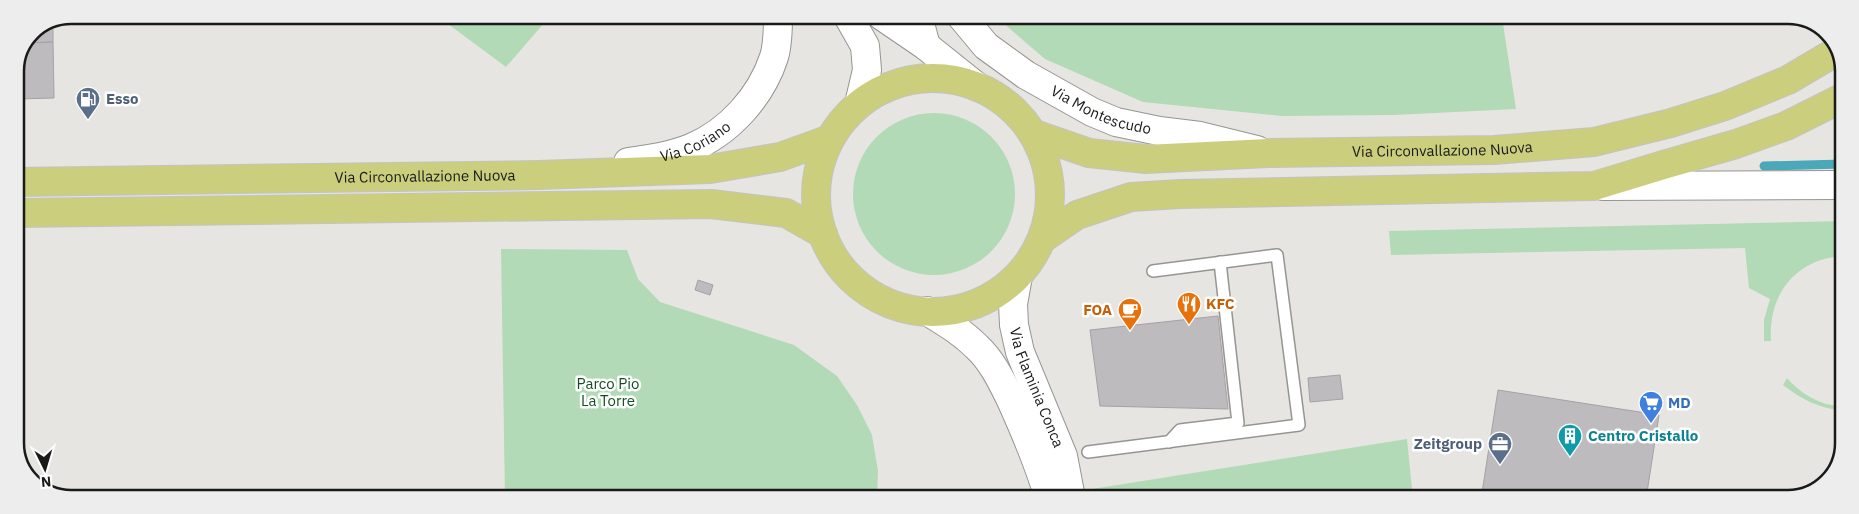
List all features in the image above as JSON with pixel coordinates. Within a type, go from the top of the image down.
[{"type":"main road","name":"Via Circonvallazione Nuova","points":[[1034,134],[1089,153],[1146,159],[1268,153],[1494,150],[1594,142],[1671,123],[1725,106],[1788,80],[1832,54]]},
{"type":"main road","points":[[927,78],[952,79],[976,86],[999,98],[1018,114],[1034,134],[1043,154],[1051,197],[1042,239],[1032,259],[1018,276],[999,292],[977,304],[952,310],[927,312],[905,308],[883,300],[864,288],[846,273],[837,261],[823,234],[817,210],[816,186],[821,161],[830,138],[843,120],[859,104],[880,91],[903,82],[927,78]]},
{"type":"main road","points":[[1042,239],[1077,215],[1131,197],[1180,194],[1594,186],[1736,144],[1786,126],[1835,102]]},
{"type":"main road","name":"Via Circonvallazione Nuova","points":[[24,182],[539,175],[710,170],[780,158],[830,138]]},
{"type":"main road","name":"Via Circonvallazione Nuova","points":[[24,213],[712,204],[786,213],[823,234]]},
{"type":"street","name":"Via Coriano","points":[[539,175],[661,158],[692,148],[722,131],[748,105],[762,84],[774,57],[778,24]]},
{"type":"street","points":[[853,24],[865,46],[867,70],[859,104]]},
{"type":"street","points":[[894,24],[926,46],[976,86]]},
{"type":"street","points":[[920,24],[926,46]]},
{"type":"street","name":"Via Montescudo","points":[[968,24],[986,46],[1026,75],[1092,112],[1116,122],[1159,131],[1200,136],[1268,153]]},
{"type":"street","points":[[1594,186],[1835,185]]},
{"type":"street","name":"Via Flaminia Conca","points":[[1018,276],[1013,311],[1020,352],[1063,456],[1069,490]]},
{"type":"street","name":"Via Flaminia Conca","points":[[927,312],[957,329],[978,348],[998,374],[1024,427],[1047,490]]},
{"type":"lane","points":[[1088,452],[1299,426],[1277,255],[1153,271]]},
{"type":"lane","points":[[1169,442],[1180,430],[1238,423],[1220,262]]},
{"type":"green space","points":[[448,24],[543,24],[506,67]]},
{"type":"green space","points":[[1005,24],[1503,24],[1516,109],[1394,115],[1282,116],[1143,102],[1045,59]]},
{"type":"green space","points":[[934,113],[965,119],[991,137],[1009,163],[1015,194],[1009,225],[991,251],[965,269],[934,275],[903,269],[877,251],[859,225],[853,194],[859,163],[877,137],[903,119]]},
{"type":"green space","points":[[1835,221],[1835,257],[1811,264],[1798,272],[1788,282],[1774,309],[1771,324],[1771,341],[1764,341],[1764,320],[1770,299],[1749,288],[1745,248],[1391,255],[1389,231]]},
{"type":"green space","name":"Parco Pio La Torre","points":[[501,249],[627,250],[638,279],[660,302],[794,345],[837,376],[857,405],[872,435],[878,471],[877,490],[505,490]]},
{"type":"green space","points":[[1787,378],[1805,394],[1827,404],[1835,405],[1835,409],[1826,408],[1804,399],[1783,385]]},
{"type":"green space","points":[[1407,439],[1412,490],[1092,490]]},
{"type":"building","points":[[53,27],[53,42],[33,43],[37,37]]},
{"type":"building","points":[[53,42],[54,98],[24,99],[25,61],[33,43]]},
{"type":"building","points":[[698,280],[713,285],[710,295],[695,290]]},
{"type":"building","points":[[1218,316],[1228,409],[1100,406],[1090,330]]},
{"type":"building","points":[[1340,375],[1343,399],[1310,402],[1308,378]]},
{"type":"building","name":"Centro Cristallo","points":[[1498,390],[1659,415],[1647,490],[1482,490]]},
{"type":"waterway","points":[[1764,166],[1835,164]]},
{"type":"place","name":"Esso","points":[[88,120]]},
{"type":"place","name":"KFC","points":[[1189,325]]},
{"type":"place","name":"FOA","points":[[1130,331]]},
{"type":"place","name":"MD","points":[[1651,424]]},
{"type":"place","name":"Centro Cristallo","points":[[1570,457]]},
{"type":"place","name":"Zeitgroup","points":[[1500,465]]}]
